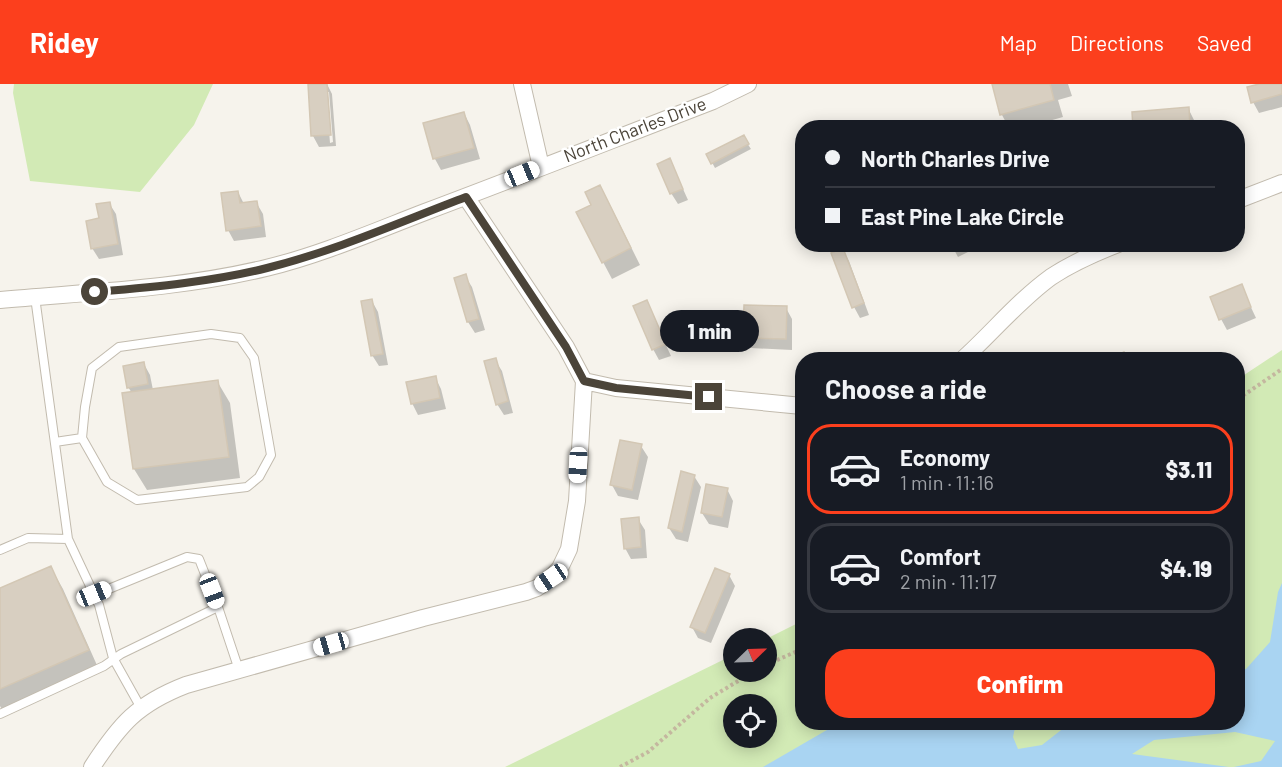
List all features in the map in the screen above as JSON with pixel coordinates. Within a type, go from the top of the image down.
[{"type":"street","points":[[522,84],[541,167]]},
{"type":"street","name":"North Charles Drive","points":[[0,300],[146,287],[228,277],[268,268],[339,245],[466,197],[713,100],[748,84]]},
{"type":"street","points":[[1245,197],[1282,183]]},
{"type":"street","points":[[92,767],[111,737],[127,719],[168,692],[238,670],[526,592],[537,588],[551,578],[566,559],[573,530],[584,381],[566,347],[466,197]]},
{"type":"street","points":[[970,352],[1028,296],[1052,277],[1073,264],[1101,252]]},
{"type":"street","points":[[584,381],[616,388],[795,405]]},
{"type":"lane","points":[[35,297],[68,539],[99,604],[113,658],[141,708]]},
{"type":"lane","points":[[211,334],[240,338],[254,358],[271,455],[259,477],[247,487],[137,500],[107,482],[82,438],[85,406],[93,368],[119,347],[211,334]]},
{"type":"lane","points":[[55,442],[82,438]]},
{"type":"lane","points":[[0,550],[28,537],[68,539]]},
{"type":"lane","points":[[94,594],[187,557],[199,559],[218,607],[238,670]]},
{"type":"lane","points":[[0,714],[104,666],[113,658],[218,607]]},
{"type":"path","points":[[1245,394],[1282,369]]},
{"type":"path","points":[[777,660],[795,652]]},
{"type":"path","points":[[620,767],[648,752],[710,698],[736,682]]},
{"type":"green space","points":[[14,84],[213,84],[194,125],[140,192],[30,181],[13,93]]},
{"type":"green space","points":[[1282,350],[1282,767],[505,767],[723,660],[723,682],[777,682],[777,634],[795,624],[795,730],[1245,730],[1245,374]]},
{"type":"water","points":[[1282,583],[1282,767],[1234,767],[1261,761],[1275,741],[1235,732],[1154,740],[1132,754],[1229,767],[763,767],[827,730],[1014,730],[1013,737],[1018,749],[1042,745],[1061,730],[1245,730],[1245,669],[1270,642],[1278,592]]},
{"type":"building","points":[[308,84],[327,84],[331,135],[311,136]]},
{"type":"building","points":[[992,84],[1050,84],[1054,100],[1000,115]]},
{"type":"building","points":[[1259,84],[1282,84],[1282,94],[1251,103],[1247,87]]},
{"type":"building","points":[[1189,107],[1190,120],[1132,120],[1132,112]]},
{"type":"building","points":[[464,112],[474,148],[433,159],[423,123]]},
{"type":"building","points":[[744,135],[749,144],[711,164],[706,154]]},
{"type":"building","points":[[670,158],[683,189],[670,194],[657,164]]},
{"type":"building","points":[[600,185],[631,248],[602,263],[576,212],[591,205],[585,192]]},
{"type":"building","points":[[238,191],[240,203],[257,201],[261,226],[226,231],[221,193]]},
{"type":"building","points":[[110,202],[118,244],[91,249],[86,221],[99,218],[96,204]]},
{"type":"building","points":[[845,252],[864,303],[852,308],[831,253]]},
{"type":"building","points":[[466,274],[479,319],[467,322],[454,278]]},
{"type":"building","points":[[1242,284],[1251,307],[1219,320],[1210,297]]},
{"type":"building","points":[[372,299],[383,354],[371,356],[361,301]]},
{"type":"building","points":[[647,300],[666,344],[652,350],[633,306]]},
{"type":"building","points":[[744,305],[787,306],[786,339],[743,338]]},
{"type":"building","points":[[496,358],[508,401],[496,405],[484,361]]},
{"type":"building","points":[[144,362],[148,384],[127,388],[123,366]]},
{"type":"building","points":[[436,376],[440,398],[411,404],[406,382]]},
{"type":"building","points":[[218,380],[229,457],[133,469],[122,393]]},
{"type":"building","points":[[620,440],[642,444],[632,490],[610,485]]},
{"type":"building","points":[[681,471],[695,475],[682,532],[668,528]]},
{"type":"building","points":[[706,484],[728,488],[722,517],[701,513]]},
{"type":"building","points":[[639,517],[641,547],[624,549],[621,519]]},
{"type":"building","points":[[51,566],[89,650],[0,689],[0,588]]},
{"type":"building","points":[[715,568],[730,574],[705,633],[690,627]]},
{"type":"route","points":[[95,292],[228,277],[268,268],[339,245],[466,197],[566,347],[584,381],[616,388],[709,397]]}]
